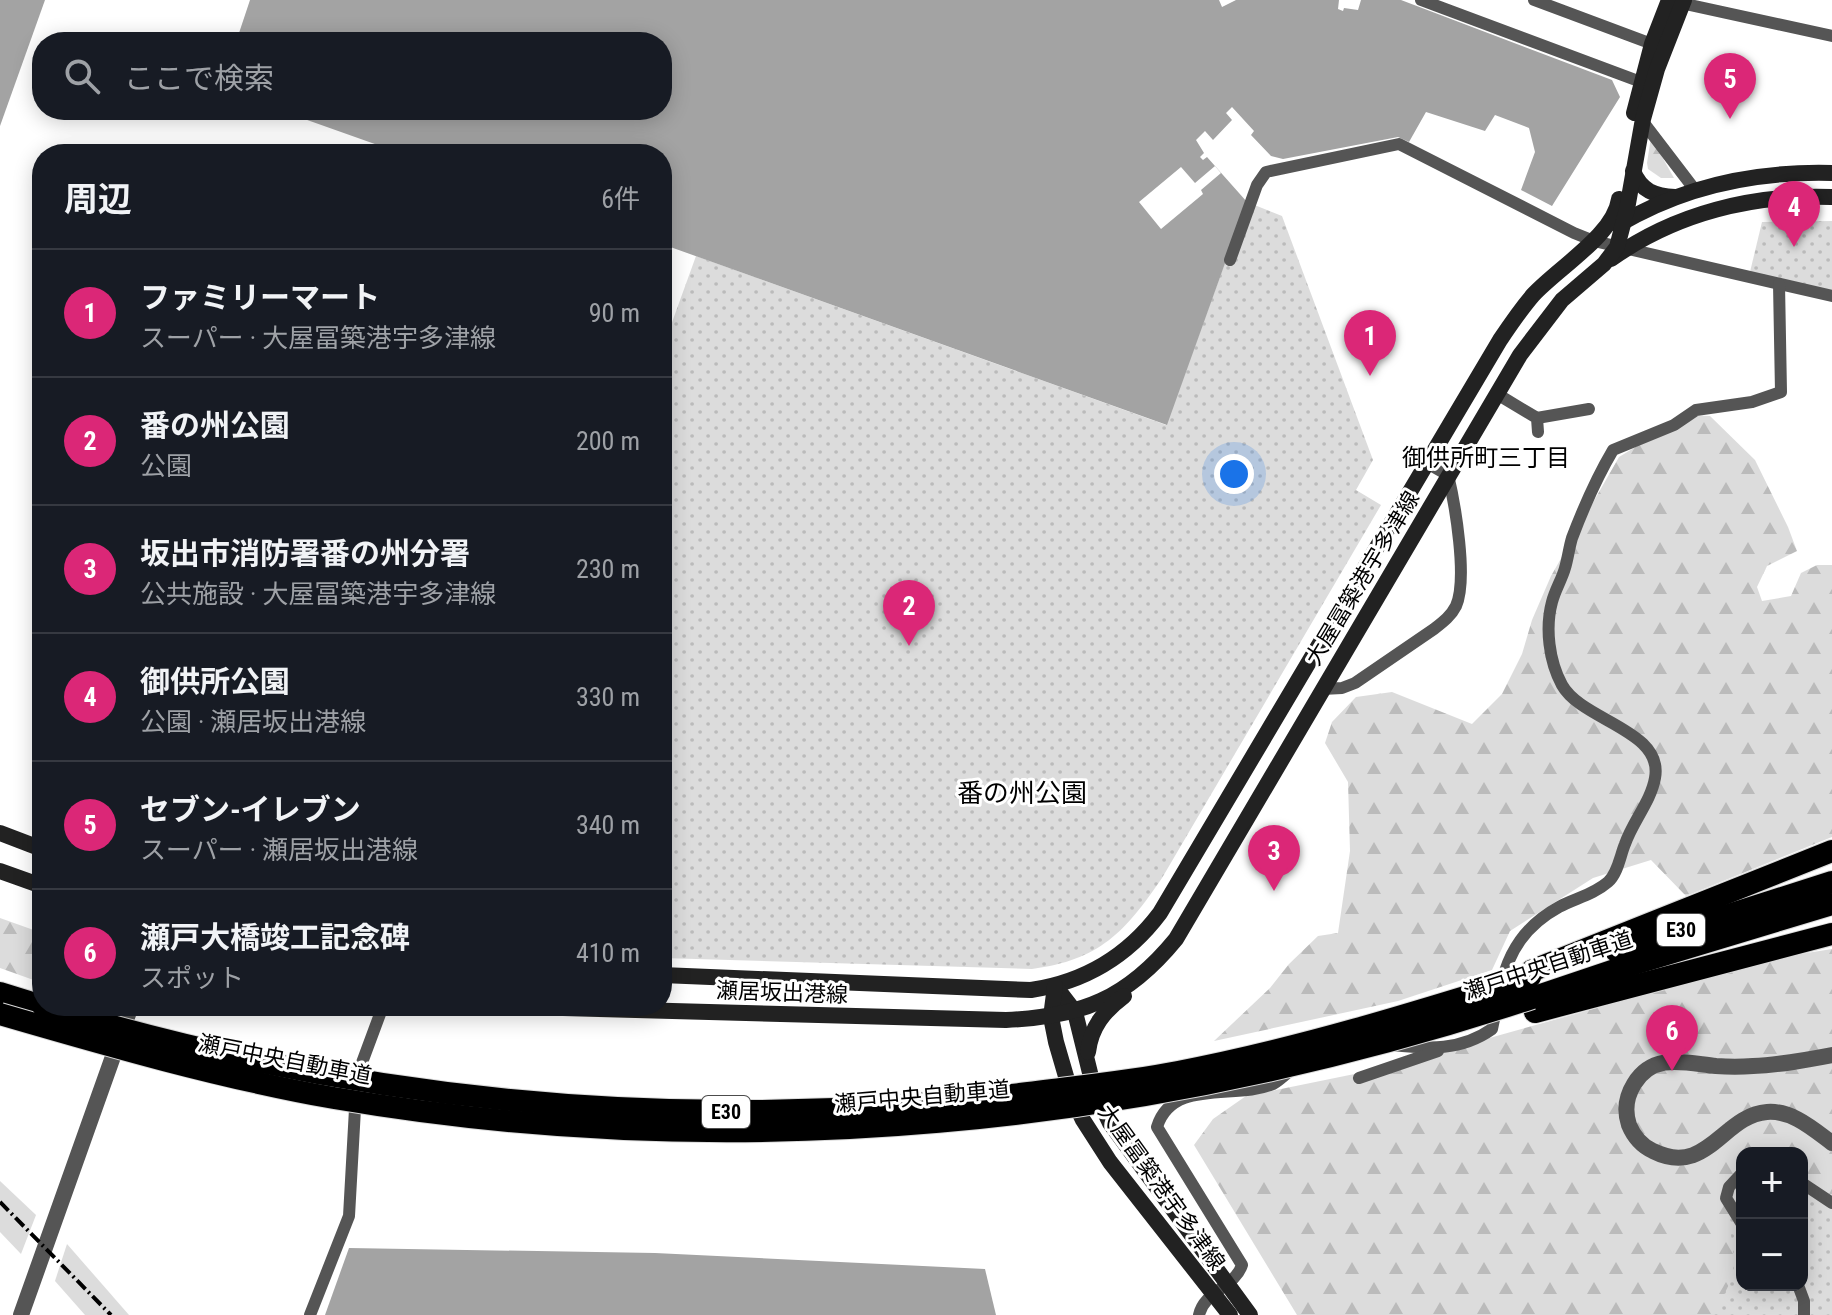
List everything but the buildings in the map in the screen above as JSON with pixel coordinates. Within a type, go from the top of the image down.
[{"type":"highway","points":[[1532,989],[1832,851]]},
{"type":"highway","name":"瀬戸中央自動車道","points":[[0,1014],[219,1074],[333,1098],[575,1128],[700,1132],[823,1131],[943,1122],[1136,1097],[1421,1045],[1532,989],[1832,882]]},
{"type":"highway","name":"瀬戸中央自動車道","points":[[80,1016],[222,1054],[338,1078],[457,1095],[574,1107],[701,1112],[823,1111],[943,1103],[1176,1072],[1290,1047],[1410,1014],[1624,967],[1832,904]]},
{"type":"highway","points":[[1532,989],[1832,934]]},
{"type":"highway","name":"瀬戸中央自動車道","points":[[0,993],[32,1003]]},
{"type":"main road","name":"大屋冨築港宇多津線","points":[[1075,1012],[1139,978],[1176,939],[1497,394],[1550,314],[1621,248],[1629,215],[1641,82],[1652,44],[1679,1]]},
{"type":"main road","name":"大屋冨築港宇多津線","points":[[1055,986],[1073,981],[1107,963],[1149,928],[1515,319],[1552,275],[1594,241],[1614,217],[1638,116],[1679,1]]},
{"type":"main road","points":[[1633,171],[1648,191],[1655,195],[1676,197]]},
{"type":"main road","points":[[1594,241],[1629,215],[1695,190],[1763,174],[1832,173]]},
{"type":"main road","points":[[1620,191],[1629,215]]},
{"type":"main road","points":[[1621,248],[1682,221],[1757,200],[1832,197]]},
{"type":"main road","points":[[1629,215],[1682,221]]},
{"type":"main road","points":[[1239,779],[1262,792]]},
{"type":"main road","points":[[0,833],[32,845]]},
{"type":"main road","points":[[0,871],[32,882]]},
{"type":"main road","points":[[1088,1069],[1089,1046],[1096,1025],[1111,1006],[1145,978],[1176,939]]},
{"type":"main road","name":"瀬居坂出港線","points":[[672,975],[1004,990],[1055,986]]},
{"type":"main road","name":"大屋冨築港宇多津線","points":[[1055,986],[1075,1012],[1088,1069],[1102,1106],[1122,1142],[1220,1289],[1230,1315]]},
{"type":"main road","name":"大屋冨築港宇多津線","points":[[1055,986],[1051,1017],[1072,1097],[1095,1141],[1220,1289],[1250,1315]]},
{"type":"main road","name":"瀬居坂出港線","points":[[672,1011],[1006,1020],[1075,1012]]},
{"type":"street","points":[[1421,0],[1641,82]]},
{"type":"street","points":[[1534,0],[1652,44]]},
{"type":"street","points":[[1679,1],[1832,34]]},
{"type":"street","points":[[1638,116],[1695,190]]},
{"type":"street","points":[[1230,260],[1257,185],[1266,172],[1399,144],[1594,241],[1832,296]]},
{"type":"street","points":[[1359,1078],[1479,1038],[1492,1029],[1504,971],[1516,942],[1559,907],[1597,891],[1611,880],[1633,824],[1651,793],[1656,775],[1655,761],[1649,749],[1635,737],[1573,700],[1562,685],[1551,656],[1549,626],[1552,603],[1572,539],[1613,450],[1674,425],[1696,410],[1752,402],[1781,392],[1779,284]]},
{"type":"street","points":[[1497,394],[1537,418],[1589,409]]},
{"type":"street","points":[[1537,418],[1538,432]]},
{"type":"street","points":[[1322,689],[1342,688],[1355,683],[1447,620],[1455,608],[1460,584],[1456,511],[1448,475],[1427,463]]},
{"type":"street","points":[[21,1315],[127,1016]]},
{"type":"street","points":[[310,1315],[349,1216],[356,1091],[360,1068],[379,1016]]},
{"type":"street","points":[[1199,1315],[1201,1308],[1240,1273],[1242,1265],[1157,1127],[1161,1113],[1170,1104],[1191,1097],[1274,1083],[1304,1057],[1318,1049],[1340,1044],[1364,1041],[1416,1048],[1449,1048]]},
{"type":"street","points":[[1832,1055],[1756,1066],[1666,1061],[1643,1072],[1626,1102],[1629,1125],[1635,1137],[1645,1147],[1667,1157],[1695,1155],[1744,1119],[1770,1111],[1799,1119],[1832,1143]]},
{"type":"street","points":[[1736,1179],[1729,1187],[1726,1198],[1736,1214]]},
{"type":"street","points":[[1808,1187],[1832,1203]]},
{"type":"street","points":[[1800,1291],[1804,1315]]},
{"type":"green space","points":[[1651,137],[1674,178],[1661,178],[1648,169]]},
{"type":"green space","points":[[1247,202],[1282,216],[1373,460],[1356,490],[1381,505],[1162,878],[1136,914],[1109,940],[1076,959],[1032,969],[672,958],[672,322],[696,256],[1166,425]]},
{"type":"green space","points":[[1832,221],[1832,291],[1750,272],[1762,222]]},
{"type":"green space","points":[[1688,415],[1710,416],[1755,460],[1788,527],[1797,551],[1767,566],[1757,587],[1762,601],[1791,596],[1801,573],[1817,565],[1832,565],[1832,837],[1686,896],[1651,860],[1593,878],[1510,931],[1492,970],[1398,1001],[1214,1041],[1270,988],[1318,936],[1338,933],[1350,851],[1348,782],[1325,743],[1332,722],[1356,697],[1392,692],[1472,724],[1502,694],[1522,654],[1532,620],[1551,576],[1619,457]]},
{"type":"green space","points":[[0,918],[32,929],[32,979],[0,968]]},
{"type":"green space","points":[[1832,949],[1832,1315],[1297,1315],[1194,1145],[1213,1119],[1246,1096],[1379,1069],[1775,958]]},
{"type":"green space","points":[[0,1181],[36,1215],[21,1254],[0,1232]]},
{"type":"green space","points":[[1735,1197],[1736,1291],[1808,1291],[1808,1197],[1832,1215],[1832,1315],[1712,1315],[1732,1275],[1734,1258],[1730,1217]]},
{"type":"green space","points":[[67,1244],[129,1315],[85,1315],[55,1281]]},
{"type":"shaded area","points":[[0,0],[45,0],[32,32],[0,126]]},
{"type":"shaded area","points":[[250,0],[1219,0],[1222,7],[1236,0],[1339,0],[1338,9],[1343,11],[1344,8],[1358,10],[1361,0],[1401,0],[1612,80],[1620,97],[1552,206],[1521,190],[1535,152],[1529,128],[1495,115],[1485,131],[1426,112],[1409,142],[1398,137],[1283,159],[1271,156],[1251,135],[1254,131],[1232,107],[1226,113],[1232,120],[1213,140],[1205,131],[1196,140],[1204,153],[1200,157],[1203,160],[1207,157],[1247,202],[1167,425],[672,248],[672,144],[375,144],[307,120],[672,120],[672,32],[239,32]]},
{"type":"shaded area","points":[[349,1248],[655,1253],[985,1269],[996,1315],[325,1315]]},
{"type":"pier","points":[[1215,166],[1221,173],[1201,190],[1203,194],[1161,229],[1139,202],[1181,167],[1195,183]]},
{"type":"railway","points":[[0,1202],[111,1315]]},
{"type":"place","name":"セブン-イレブン","points":[[1730,119]]},
{"type":"place","name":"御供所公園","points":[[1794,247]]},
{"type":"place","name":"ファミリーマート","points":[[1370,376]]},
{"type":"place","name":"番の州公園","points":[[909,646]]},
{"type":"place","name":"坂出市消防署番の州分署","points":[[1274,891]]},
{"type":"place","name":"瀬戸大橋竣工記念碑","points":[[1672,1071]]},
{"type":"district","name":"御供所町三丁目","points":[[1486,458]]},
{"type":"district","name":"番の州公園","points":[[1022,793]]}]
